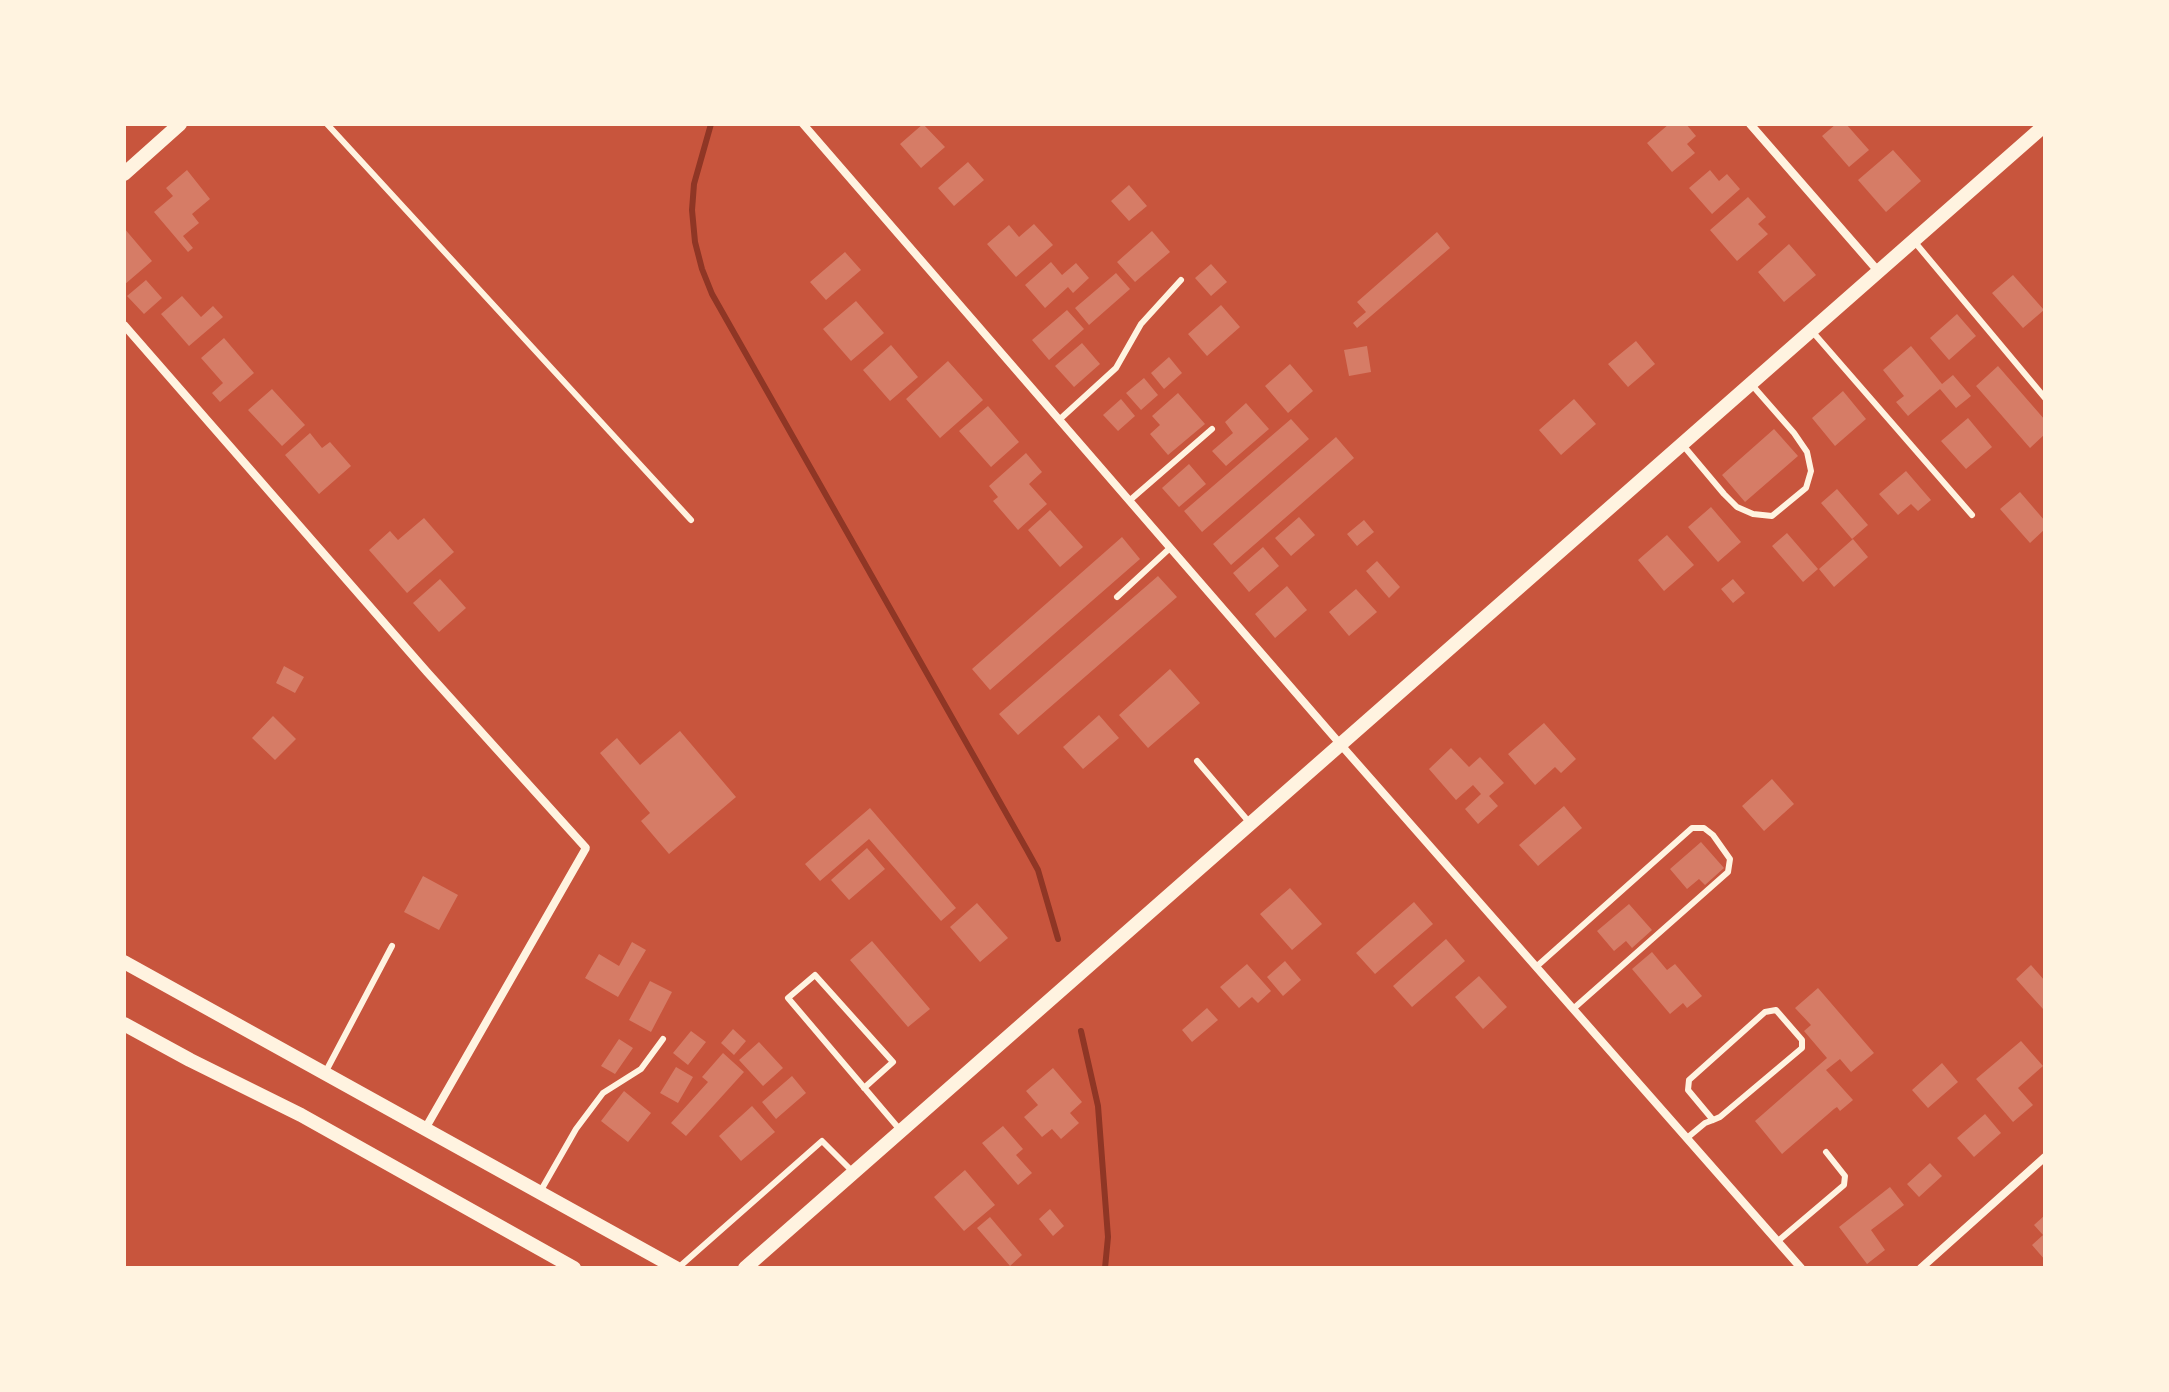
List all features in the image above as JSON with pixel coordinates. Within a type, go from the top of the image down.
[{"type":"street","points":[[124,174],[180,124]]},
{"type":"street","points":[[803,124],[1341,745],[1801,1268]]},
{"type":"street","points":[[1750,124],[1878,271]]},
{"type":"street","points":[[745,1268],[2045,125]]},
{"type":"street","points":[[124,325],[427,672],[586,848],[425,1129]]},
{"type":"street","points":[[124,962],[677,1268]]},
{"type":"street","points":[[124,1024],[301,1115],[574,1268]]},
{"type":"street","points":[[1921,1268],[2045,1157]]},
{"type":"lane","points":[[327,124],[691,520]]},
{"type":"lane","points":[[1913,240],[2045,398]]},
{"type":"lane","points":[[1059,420],[1116,368],[1141,324],[1181,280]]},
{"type":"lane","points":[[1811,330],[1972,515]]},
{"type":"lane","points":[[1682,444],[1737,507],[1753,514],[1772,516],[1806,488],[1811,471],[1807,452],[1750,384]]},
{"type":"lane","points":[[1129,501],[1212,429]]},
{"type":"lane","points":[[1117,597],[1170,548]]},
{"type":"lane","points":[[1197,761],[1251,824]]},
{"type":"lane","points":[[1536,967],[1692,828],[1704,828],[1713,835],[1730,859],[1728,872],[1573,1009]]},
{"type":"lane","points":[[325,1073],[392,946]]},
{"type":"lane","points":[[864,1088],[893,1062],[815,975],[788,998],[864,1088],[901,1131]]},
{"type":"lane","points":[[1687,1138],[1720,1117],[1802,1048],[1802,1040],[1776,1010],[1765,1012],[1689,1080],[1688,1090],[1713,1120]]},
{"type":"lane","points":[[540,1192],[576,1129],[603,1093],[641,1069],[663,1039]]},
{"type":"lane","points":[[677,1268],[822,1141],[854,1173]]},
{"type":"lane","points":[[1778,1241],[1844,1185],[1845,1176],[1826,1152]]},
{"type":"building","points":[[923,124],[945,147],[921,168],[900,144]]},
{"type":"building","points":[[1669,124],[1686,124],[1696,136],[1687,144],[1695,153],[1672,172],[1647,143]]},
{"type":"building","points":[[1836,124],[1846,124],[1869,150],[1849,167],[1822,136]]},
{"type":"building","points":[[1893,150],[1921,181],[1886,212],[1858,180]]},
{"type":"building","points":[[968,162],[984,180],[954,206],[938,188]]},
{"type":"building","points":[[187,170],[210,199],[192,214],[199,223],[183,236],[193,248],[188,252],[154,212],[173,196],[166,188]]},
{"type":"building","points":[[1710,170],[1719,181],[1727,174],[1740,189],[1712,214],[1689,188]]},
{"type":"building","points":[[1129,185],[1147,206],[1129,221],[1111,201]]},
{"type":"building","points":[[1748,197],[1766,217],[1758,224],[1768,234],[1737,261],[1710,230]]},
{"type":"building","points":[[1034,224],[1053,245],[1016,277],[987,244],[1009,225],[1019,237]]},
{"type":"building","points":[[124,228],[152,261],[124,285]]},
{"type":"building","points":[[1152,231],[1170,252],[1135,282],[1117,262]]},
{"type":"building","points":[[1437,232],[1450,248],[1357,328],[1353,323],[1366,312],[1357,302]]},
{"type":"building","points":[[1789,244],[1816,275],[1784,302],[1758,272]]},
{"type":"building","points":[[845,252],[861,270],[826,300],[810,282]]},
{"type":"building","points":[[1051,262],[1062,275],[1076,263],[1089,278],[1073,293],[1068,287],[1045,308],[1025,285]]},
{"type":"building","points":[[1211,264],[1227,282],[1211,296],[1195,278]]},
{"type":"building","points":[[1116,273],[1130,289],[1089,325],[1075,308]]},
{"type":"building","points":[[2013,275],[2044,310],[2023,328],[1992,293]]},
{"type":"building","points":[[146,280],[162,298],[144,314],[127,296]]},
{"type":"building","points":[[182,296],[201,317],[213,306],[223,317],[189,346],[161,314]]},
{"type":"building","points":[[856,301],[884,333],[851,361],[823,329]]},
{"type":"building","points":[[1221,305],[1240,327],[1207,356],[1188,334]]},
{"type":"building","points":[[1067,310],[1084,329],[1049,360],[1032,340]]},
{"type":"building","points":[[1957,314],[1976,336],[1949,360],[1930,338]]},
{"type":"building","points":[[224,338],[254,373],[220,402],[212,393],[223,383],[201,358]]},
{"type":"building","points":[[1636,341],[1655,364],[1628,387],[1608,364]]},
{"type":"building","points":[[1082,343],[1100,364],[1074,387],[1055,366]]},
{"type":"building","points":[[891,345],[918,377],[890,401],[863,370]]},
{"type":"building","points":[[1367,346],[1371,372],[1349,376],[1344,350]]},
{"type":"building","points":[[1911,346],[1942,384],[1953,375],[1971,396],[1956,408],[1940,389],[1908,416],[1896,402],[1904,396],[1883,370]]},
{"type":"building","points":[[1169,357],[1182,373],[1164,389],[1151,373]]},
{"type":"building","points":[[948,361],[983,400],[940,438],[906,399]]},
{"type":"building","points":[[1290,364],[1313,391],[1288,413],[1265,386]]},
{"type":"building","points":[[1998,366],[2045,420],[2045,434],[2030,448],[1976,386]]},
{"type":"building","points":[[1144,378],[1158,395],[1141,410],[1126,393]]},
{"type":"building","points":[[272,389],[305,425],[282,446],[248,410]]},
{"type":"building","points":[[1843,391],[1866,419],[1835,446],[1812,418]]},
{"type":"building","points":[[1178,393],[1205,424],[1168,455],[1150,434],[1160,425],[1152,416]]},
{"type":"building","points":[[1121,399],[1135,416],[1118,431],[1103,415]]},
{"type":"building","points":[[1574,399],[1596,424],[1561,455],[1539,430]]},
{"type":"building","points":[[1246,403],[1269,429],[1226,466],[1212,451],[1233,433],[1225,422]]},
{"type":"building","points":[[988,406],[1019,442],[991,467],[959,431]]},
{"type":"building","points":[[1968,418],[1992,447],[1966,469],[1941,441]]},
{"type":"building","points":[[1291,419],[1309,439],[1202,532],[1184,511]]},
{"type":"building","points":[[1774,429],[1798,456],[1745,502],[1722,475]]},
{"type":"building","points":[[310,433],[322,448],[330,442],[351,466],[319,494],[285,455]]},
{"type":"building","points":[[1336,437],[1354,458],[1231,565],[1213,544]]},
{"type":"building","points":[[1026,453],[1042,472],[1029,484],[1047,504],[1018,530],[993,501],[998,497],[989,486]]},
{"type":"building","points":[[1189,464],[1206,484],[1179,507],[1162,488]]},
{"type":"building","points":[[1906,471],[1931,500],[1918,511],[1911,504],[1898,515],[1879,494]]},
{"type":"building","points":[[1837,489],[1868,525],[1852,539],[1821,503]]},
{"type":"building","points":[[2020,492],[2045,521],[2045,529],[2030,543],[2000,509]]},
{"type":"building","points":[[1711,507],[1741,542],[1718,562],[1688,527]]},
{"type":"building","points":[[1050,510],[1083,547],[1060,567],[1028,530]]},
{"type":"building","points":[[1299,517],[1315,535],[1291,556],[1275,538]]},
{"type":"building","points":[[424,518],[454,552],[407,593],[369,550],[390,531],[398,540]]},
{"type":"building","points":[[1364,520],[1374,532],[1357,546],[1347,534]]},
{"type":"building","points":[[1787,533],[1818,569],[1803,582],[1772,546]]},
{"type":"building","points":[[1667,535],[1694,565],[1664,591],[1638,560]]},
{"type":"building","points":[[1122,537],[1140,559],[990,690],[972,669]]},
{"type":"building","points":[[1853,539],[1868,557],[1834,587],[1819,569]]},
{"type":"building","points":[[1263,547],[1279,566],[1249,592],[1233,573]]},
{"type":"building","points":[[1377,561],[1400,587],[1389,598],[1366,571]]},
{"type":"building","points":[[1158,576],[1177,597],[1018,735],[999,714]]},
{"type":"building","points":[[440,579],[466,608],[439,632],[413,603]]},
{"type":"building","points":[[1733,579],[1745,593],[1733,603],[1721,589]]},
{"type":"building","points":[[1287,586],[1307,610],[1275,638],[1255,614]]},
{"type":"building","points":[[1356,589],[1377,612],[1349,636],[1329,612]]},
{"type":"building","points":[[284,666],[304,677],[295,693],[276,683]]},
{"type":"building","points":[[1170,669],[1200,703],[1148,748],[1119,715]]},
{"type":"building","points":[[1099,715],[1119,738],[1083,769],[1063,747]]},
{"type":"building","points":[[273,716],[296,739],[275,760],[252,738]]},
{"type":"building","points":[[1544,723],[1576,759],[1561,773],[1555,767],[1535,785],[1508,754]]},
{"type":"building","points":[[680,731],[736,797],[669,854],[641,821],[650,813],[600,753],[617,738],[640,765]]},
{"type":"building","points":[[1451,748],[1469,767],[1480,757],[1504,783],[1489,796],[1498,806],[1478,824],[1465,809],[1481,794],[1473,785],[1456,800],[1429,769]]},
{"type":"building","points":[[1772,779],[1794,804],[1764,831],[1742,806]]},
{"type":"building","points":[[1564,806],[1582,828],[1538,866],[1519,845]]},
{"type":"building","points":[[870,808],[956,908],[941,921],[869,839],[820,881],[805,864]]},
{"type":"building","points":[[1701,842],[1724,868],[1705,885],[1699,879],[1687,889],[1670,869]]},
{"type":"building","points":[[867,848],[885,869],[849,900],[831,880]]},
{"type":"building","points":[[423,876],[458,895],[439,930],[404,912]]},
{"type":"building","points":[[1290,888],[1322,924],[1292,950],[1260,914]]},
{"type":"building","points":[[1414,902],[1433,924],[1375,974],[1356,953]]},
{"type":"building","points":[[977,903],[1008,938],[980,962],[950,927]]},
{"type":"building","points":[[1629,904],[1652,930],[1632,948],[1626,941],[1614,951],[1597,931]]},
{"type":"building","points":[[1446,939],[1465,961],[1412,1007],[1393,986]]},
{"type":"building","points":[[872,941],[930,1009],[908,1027],[850,960]]},
{"type":"building","points":[[632,942],[646,950],[618,997],[585,978],[599,954],[619,966]]},
{"type":"building","points":[[1652,952],[1667,970],[1675,964],[1702,996],[1687,1008],[1683,1003],[1670,1014],[1632,969]]},
{"type":"building","points":[[1285,961],[1301,980],[1283,996],[1267,977]]},
{"type":"building","points":[[1247,964],[1271,991],[1258,1003],[1252,997],[1239,1008],[1220,987]]},
{"type":"building","points":[[2031,965],[2045,981],[2043,1009],[2016,979]]},
{"type":"building","points":[[1479,976],[1507,1007],[1483,1029],[1455,997]]},
{"type":"building","points":[[650,981],[672,992],[651,1032],[629,1020]]},
{"type":"building","points":[[1818,988],[1874,1053],[1851,1072],[1840,1059],[1826,1070],[1853,1100],[1840,1111],[1837,1107],[1834,1109],[1782,1154],[1755,1121],[1827,1058],[1804,1031],[1811,1025],[1795,1008]]},
{"type":"building","points":[[1207,1008],[1218,1020],[1192,1042],[1182,1030]]},
{"type":"building","points":[[733,1029],[746,1041],[734,1055],[721,1043]]},
{"type":"building","points":[[691,1031],[706,1042],[688,1065],[673,1053]]},
{"type":"building","points":[[619,1039],[633,1048],[615,1074],[601,1066]]},
{"type":"building","points":[[2021,1041],[2043,1066],[2018,1088],[2033,1105],[2013,1122],[1976,1079]]},
{"type":"building","points":[[759,1042],[783,1068],[763,1086],[739,1060]]},
{"type":"building","points":[[723,1053],[744,1072],[686,1136],[671,1123],[708,1082],[702,1077]]},
{"type":"building","points":[[1942,1063],[1958,1082],[1928,1108],[1912,1090]]},
{"type":"building","points":[[676,1067],[693,1077],[678,1103],[660,1093]]},
{"type":"building","points":[[1053,1068],[1082,1102],[1070,1113],[1079,1123],[1061,1139],[1052,1129],[1042,1137],[1024,1117],[1038,1105],[1026,1091]]},
{"type":"building","points":[[792,1076],[806,1093],[776,1119],[762,1102]]},
{"type":"building","points":[[624,1091],[651,1113],[628,1142],[601,1121]]},
{"type":"building","points":[[752,1106],[775,1132],[741,1161],[719,1136]]},
{"type":"building","points":[[1985,1114],[2001,1133],[1974,1157],[1957,1138]]},
{"type":"building","points":[[1003,1126],[1023,1149],[1016,1155],[1032,1173],[1018,1185],[982,1143]]},
{"type":"building","points":[[1930,1163],[1942,1176],[1919,1197],[1907,1184]]},
{"type":"building","points":[[965,1170],[995,1205],[964,1231],[934,1197]]},
{"type":"building","points":[[1890,1187],[1904,1205],[1871,1230],[1885,1250],[1867,1264],[1839,1227]]},
{"type":"building","points":[[1050,1209],[1064,1226],[1053,1236],[1039,1219]]},
{"type":"building","points":[[2045,1215],[2045,1260],[2032,1245],[2043,1235],[2034,1225]]},
{"type":"building","points":[[990,1217],[1022,1255],[1010,1266],[977,1228]]},
{"type":"waterway","points":[[711,124],[694,184],[692,210],[695,242],[712,294],[1038,870],[1058,939]]},
{"type":"waterway","points":[[1081,1031],[1098,1106],[1108,1237],[1105,1268]]}]
